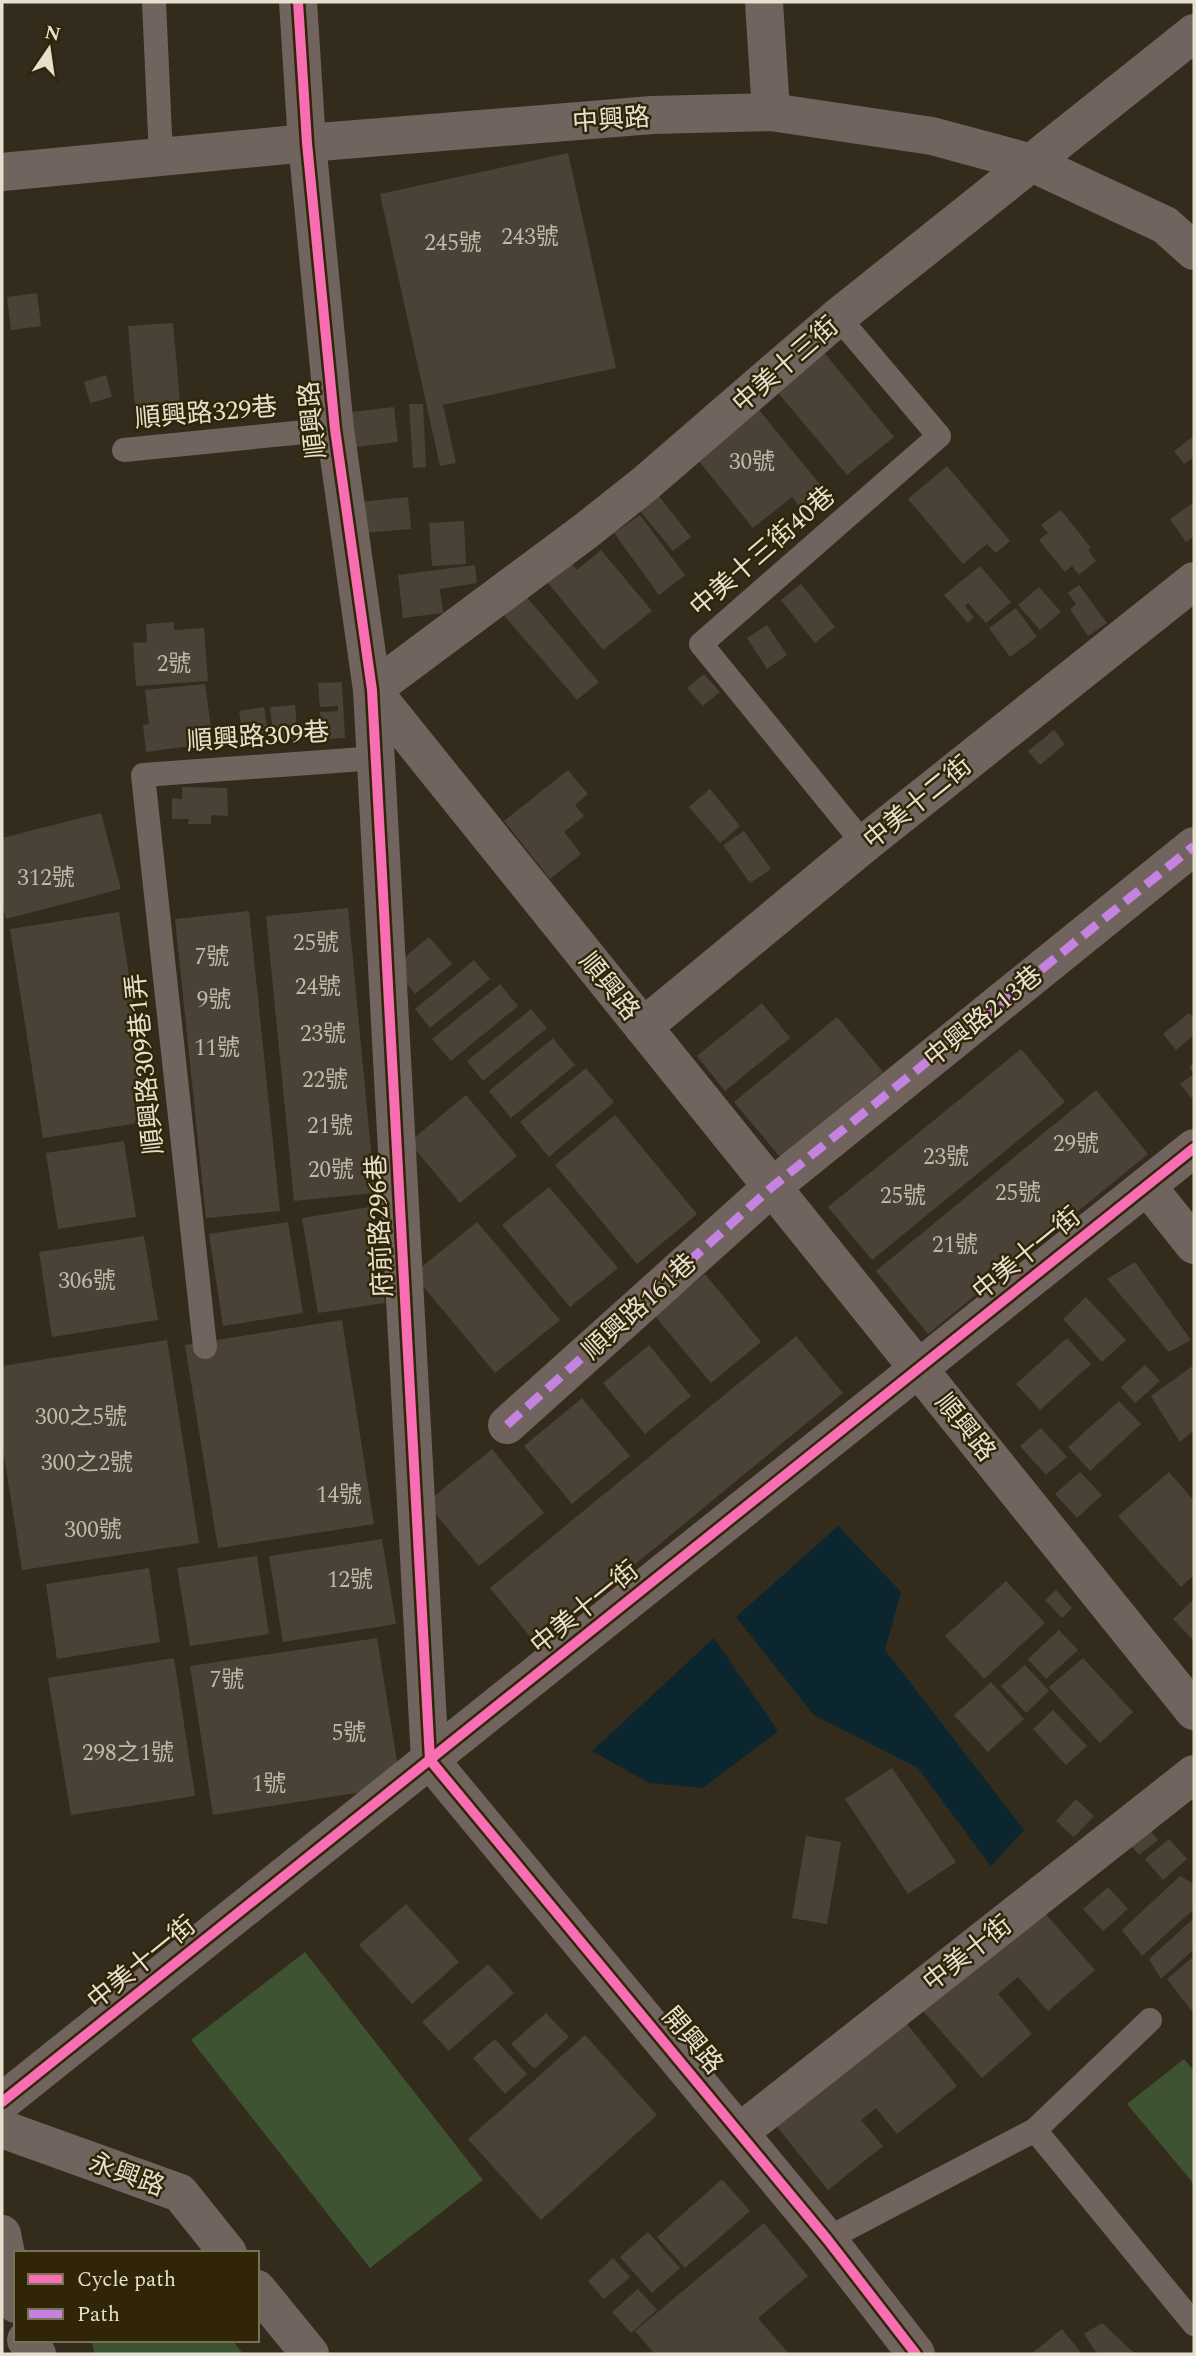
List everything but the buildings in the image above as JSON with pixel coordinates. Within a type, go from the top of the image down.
[{"type":"street","name":"順興路","points":[[298,2],[307,143],[335,429],[372,690],[1194,1711]]},
{"type":"street","points":[[764,2],[771,112]]},
{"type":"street","name":"中美十三街","points":[[372,690],[646,483],[838,317],[1194,33]]},
{"type":"street","name":"中興路","points":[[2,172],[307,143],[652,115],[771,112],[932,136],[1032,163],[1165,225],[1194,251]]},
{"type":"street","name":"中美十二街","points":[[643,1027],[864,844],[1194,581]]},
{"type":"street","name":"府前路296巷","points":[[372,690],[430,1760]]},
{"type":"street","name":"中興路213巷","points":[[772,1187],[1194,846]]},
{"type":"street","name":"中美十一街","points":[[2,2102],[1194,1148]]},
{"type":"street","points":[[1147,1186],[1194,1245]]},
{"type":"street","name":"順興路161巷","points":[[507,1425],[772,1187]]},
{"type":"street","name":"開興路","points":[[430,1760],[740,2132],[916,2354]]},
{"type":"street","name":"中美十街","points":[[740,2132],[1194,1774]]},
{"type":"street","name":"永興路","points":[[2,2129],[180,2193],[227,2251]]},
{"type":"street","points":[[2,2234],[14,2294]]},
{"type":"street","points":[[259,2290],[310,2354]]},
{"type":"lane","points":[[154,2],[161,158]]},
{"type":"lane","name":"中美十三街40巷","points":[[838,317],[939,436],[701,644],[864,844]]},
{"type":"lane","name":"順興路329巷","points":[[124,450],[335,429]]},
{"type":"lane","name":"順興路309巷","points":[[143,775],[377,758]]},
{"type":"lane","name":"順興路309巷1弄","points":[[143,775],[205,1347]]},
{"type":"lane","points":[[827,2239],[1035,2130],[1150,2020]]},
{"type":"lane","points":[[1035,2130],[1194,2324]]},
{"type":"green space","points":[[305,1952],[483,2180],[370,2268],[191,2040]]},
{"type":"green space","points":[[1184,2059],[1194,2071],[1194,2184],[1127,2104]]},
{"type":"green space","points":[[92,2342],[234,2342],[243,2354],[94,2354]]},
{"type":"water","points":[[838,1526],[901,1592],[885,1650],[1024,1830],[991,1866],[918,1768],[814,1715],[736,1617]]},
{"type":"water","points":[[714,1638],[778,1731],[703,1788],[649,1783],[592,1751]]},
{"type":"marked path","points":[[507,1425],[772,1187],[1194,846]]},
{"type":"cycle path","points":[[298,2],[307,143],[335,429],[372,690],[430,1760],[827,2239],[916,2354]]},
{"type":"cycle path","points":[[2,2102],[1194,1148]]}]
